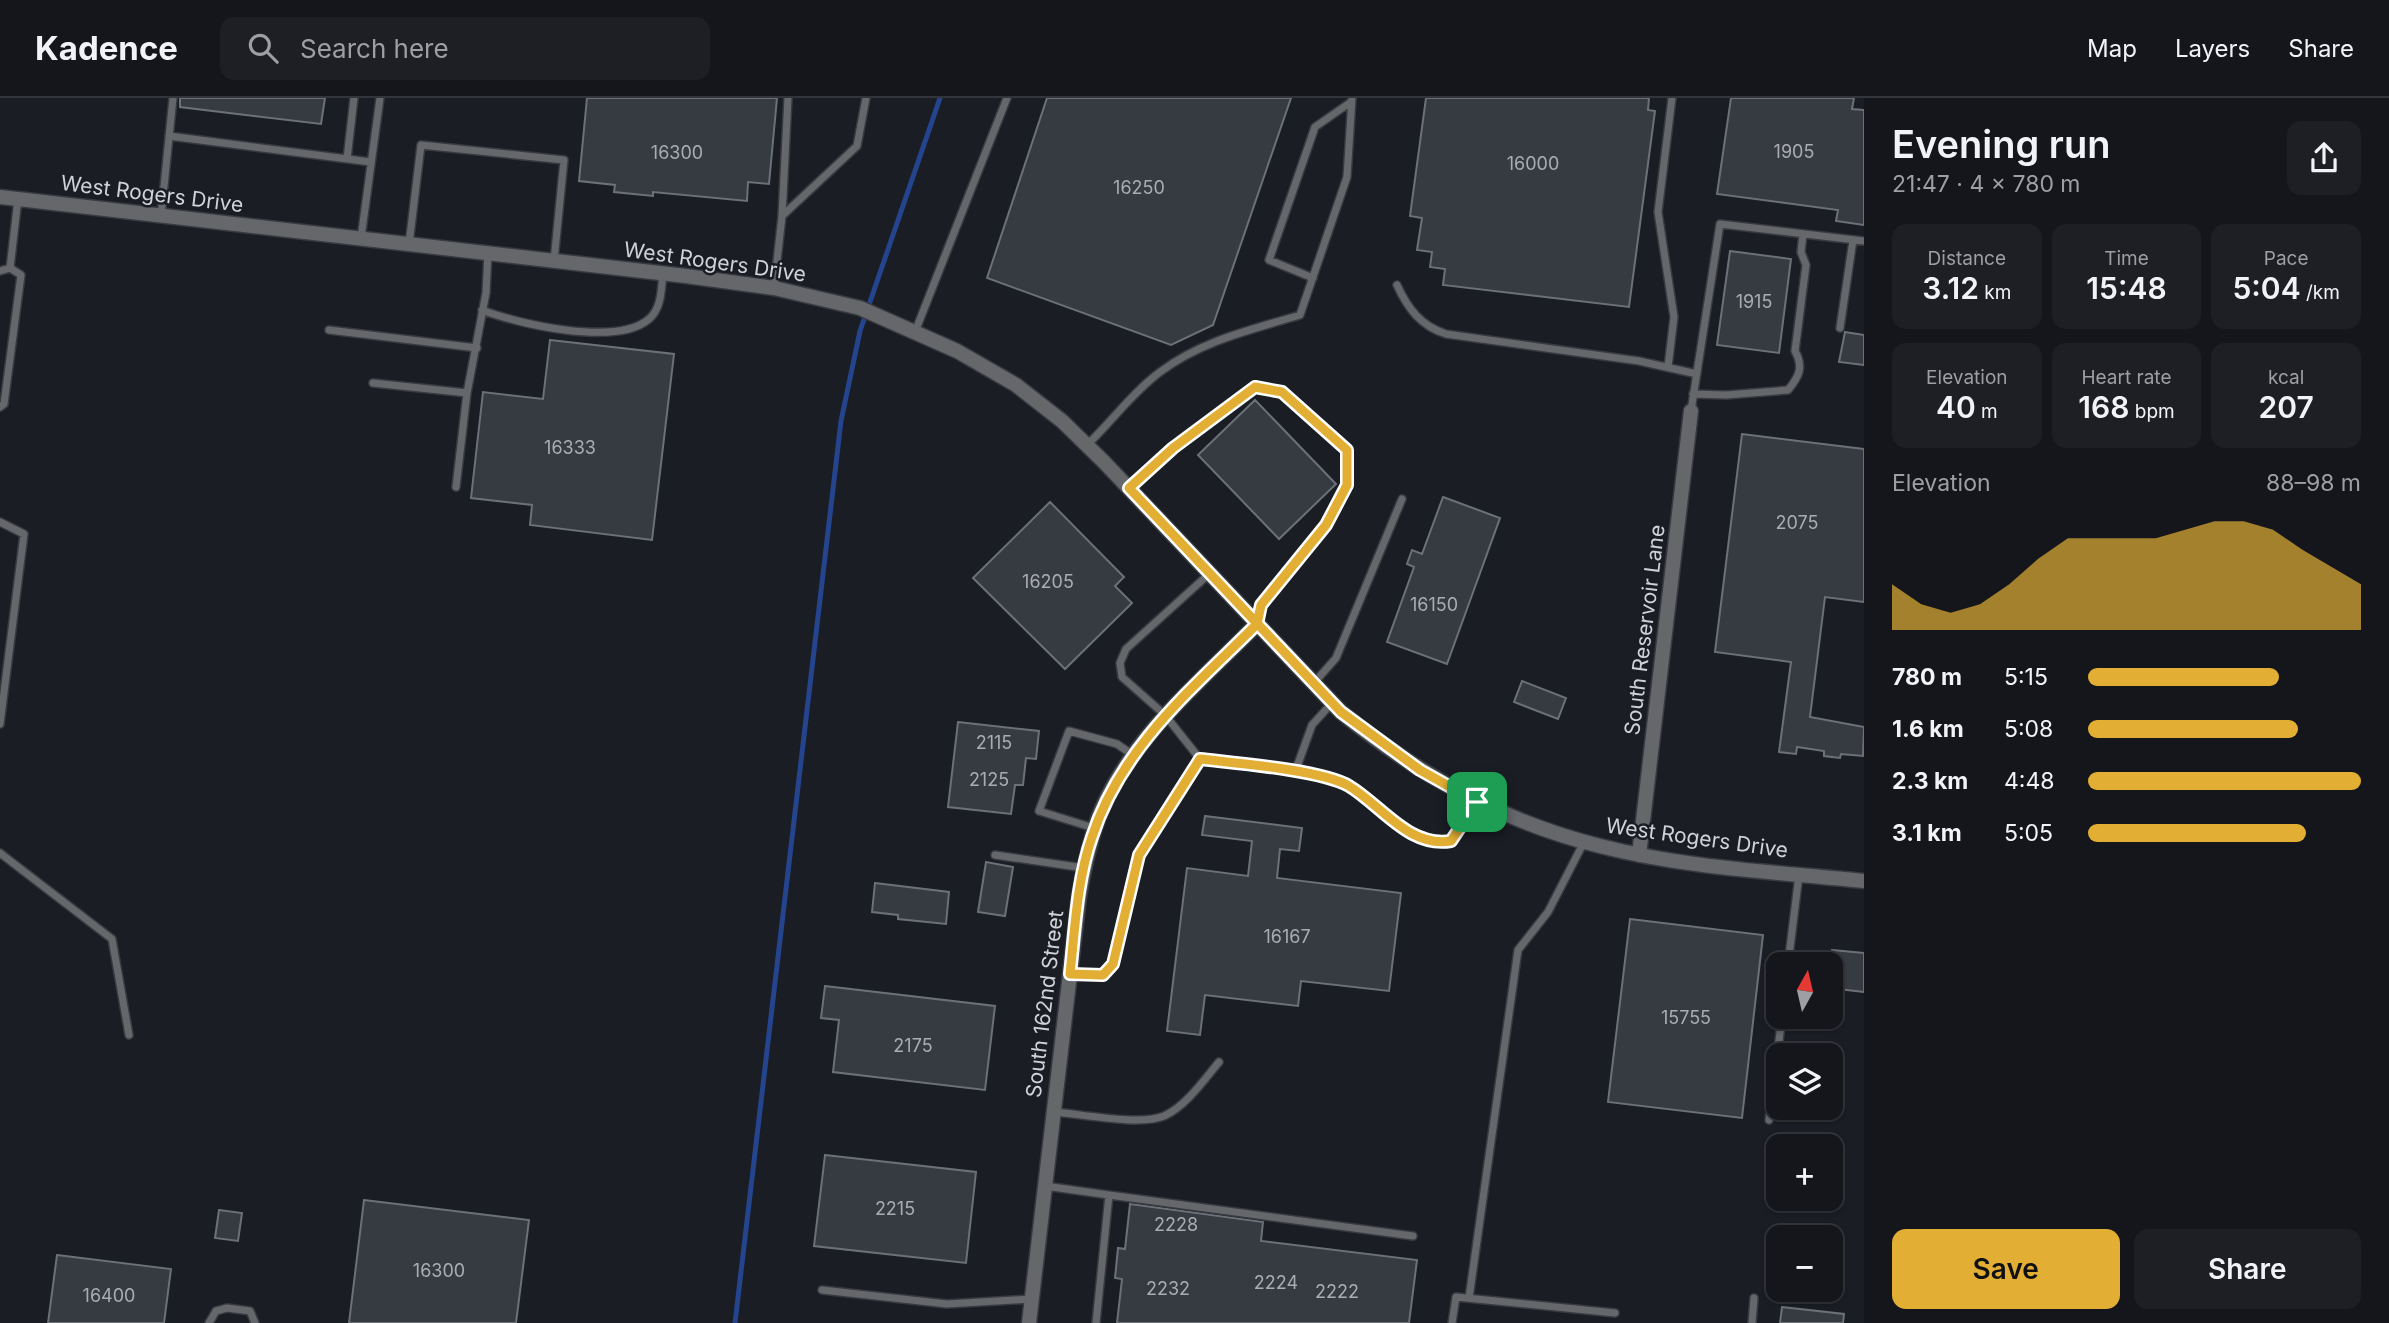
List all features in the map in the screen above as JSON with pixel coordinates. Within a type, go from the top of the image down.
[{"type":"street","name":"West Rogers Drive","points":[[0,197],[774,288],[860,308],[915,332],[1007,380],[1062,421],[1332,703],[1397,755],[1477,802],[1538,827],[1584,842],[1639,855],[1864,881]]},
{"type":"street","name":"South Reservoir Lane","points":[[1639,855],[1691,411]]},
{"type":"street","name":"South 162nd Street","points":[[1029,1323],[1084,868],[1095,828],[1114,784],[1133,755],[1165,715],[1257,624]]},
{"type":"lane","points":[[161,216],[173,98]]},
{"type":"lane","points":[[347,159],[354,98]]},
{"type":"lane","points":[[361,238],[380,98]]},
{"type":"lane","points":[[774,288],[782,216],[788,98]]},
{"type":"lane","points":[[782,216],[857,146],[866,98]]},
{"type":"lane","points":[[915,332],[1007,98]]},
{"type":"lane","points":[[1668,367],[1674,317],[1658,212],[1672,98]]},
{"type":"lane","points":[[1313,278],[1269,260],[1315,128],[1352,100]]},
{"type":"lane","points":[[1087,445],[1141,390],[1170,365],[1241,331],[1300,315],[1347,177],[1352,100]]},
{"type":"lane","points":[[169,136],[371,162]]},
{"type":"lane","points":[[409,244],[421,145],[564,160],[554,261]]},
{"type":"lane","points":[[10,268],[18,199]]},
{"type":"lane","points":[[1691,411],[1720,224],[1864,241]]},
{"type":"lane","points":[[1693,394],[1726,395],[1788,390],[1799,377],[1801,361],[1795,351],[1806,265],[1801,252],[1803,234]]},
{"type":"lane","points":[[1840,328],[1853,240]]},
{"type":"lane","points":[[456,487],[488,253]]},
{"type":"lane","points":[[0,271],[10,268],[21,275],[4,404],[0,407]]},
{"type":"lane","points":[[482,310],[508,320],[598,333],[631,328],[649,319],[659,305],[663,274]]},
{"type":"lane","points":[[1397,285],[1410,311],[1433,330],[1446,334],[1668,367],[1697,374]]},
{"type":"lane","points":[[329,330],[477,348]]},
{"type":"lane","points":[[373,383],[467,393]]},
{"type":"lane","points":[[1129,488],[1173,448],[1255,387],[1282,392],[1347,450],[1347,485],[1326,525],[1261,605],[1257,624]]},
{"type":"lane","points":[[1313,684],[1336,658],[1402,499]]},
{"type":"lane","points":[[0,522],[24,534],[0,724]]},
{"type":"lane","points":[[1210,573],[1126,649],[1120,663],[1122,677],[1165,715],[1200,759],[1295,772],[1347,785],[1414,836],[1436,844],[1451,841],[1477,802]]},
{"type":"lane","points":[[1295,772],[1312,725],[1332,703]]},
{"type":"lane","points":[[1095,828],[1039,811],[1069,731],[1117,744],[1133,755]]},
{"type":"lane","points":[[1070,974],[1103,975],[1113,964],[1139,855],[1200,759]]},
{"type":"lane","points":[[1469,1298],[1518,950],[1548,912],[1584,842]]},
{"type":"lane","points":[[0,853],[112,939],[128,1035]]},
{"type":"lane","points":[[995,855],[1084,868]]},
{"type":"lane","points":[[1789,952],[1799,874]]},
{"type":"lane","points":[[1054,1112],[1144,1119],[1164,1116],[1192,1094],[1219,1062]]},
{"type":"lane","points":[[1045,1186],[1413,1236]]},
{"type":"lane","points":[[1096,1323],[1109,1195]]},
{"type":"lane","points":[[822,1290],[947,1304],[1032,1299]]},
{"type":"lane","points":[[1452,1323],[1456,1297],[1615,1313]]},
{"type":"lane","points":[[1752,1323],[1754,1298]]},
{"type":"lane","points":[[209,1323],[216,1311],[227,1308],[250,1311],[256,1323]]},
{"type":"building","points":[[180,98],[325,98],[321,124],[180,107]]},
{"type":"building","points":[[587,98],[777,98],[769,184],[748,182],[747,201],[653,192],[653,196],[614,192],[615,185],[579,181]]},
{"type":"building","points":[[1047,98],[1291,98],[1213,325],[1171,345],[987,278]]},
{"type":"building","points":[[1426,98],[1649,98],[1648,110],[1655,111],[1629,307],[1443,285],[1445,269],[1430,267],[1432,252],[1417,250],[1422,218],[1410,216]]},
{"type":"building","points":[[1731,98],[1854,98],[1852,109],[1864,110],[1864,225],[1836,221],[1838,210],[1717,194]]},
{"type":"building","points":[[1730,251],[1791,259],[1779,353],[1717,345]]},
{"type":"building","points":[[1845,332],[1864,335],[1864,365],[1839,362]]},
{"type":"building","points":[[550,340],[674,354],[652,540],[530,525],[532,505],[471,498],[483,392],[543,399]]},
{"type":"building","points":[[1255,400],[1336,484],[1279,539],[1198,455]]},
{"type":"building","points":[[1742,434],[1864,449],[1864,602],[1825,597],[1810,717],[1864,727],[1863,756],[1824,756],[1824,751],[1797,747],[1796,754],[1779,752],[1791,662],[1715,652]]},
{"type":"building","points":[[1443,497],[1500,518],[1447,664],[1387,642],[1414,567],[1407,564],[1412,550],[1422,554]]},
{"type":"building","points":[[1050,502],[1124,577],[1115,586],[1132,603],[1065,669],[973,578]]},
{"type":"building","points":[[1522,681],[1566,698],[1558,719],[1514,702]]},
{"type":"building","points":[[958,722],[1039,731],[1036,759],[1026,758],[1023,785],[1015,785],[1011,814],[948,807]]},
{"type":"building","points":[[1205,816],[1302,828],[1299,851],[1280,849],[1277,878],[1401,893],[1389,991],[1301,981],[1298,1006],[1205,995],[1200,1035],[1167,1031],[1187,868],[1248,876],[1252,841],[1202,835]]},
{"type":"building","points":[[986,862],[1013,867],[1005,916],[978,912]]},
{"type":"building","points":[[875,883],[949,892],[946,924],[898,919],[898,915],[872,912]]},
{"type":"building","points":[[1630,919],[1763,935],[1742,1118],[1608,1102]]},
{"type":"building","points":[[1832,950],[1864,953],[1864,992],[1843,990],[1843,952]]},
{"type":"building","points":[[825,986],[995,1006],[985,1090],[833,1072],[839,1020],[821,1018]]},
{"type":"building","points":[[825,1155],[976,1172],[966,1263],[814,1246]]},
{"type":"building","points":[[364,1200],[529,1220],[516,1323],[349,1323]]},
{"type":"building","points":[[1130,1204],[1263,1222],[1261,1241],[1417,1260],[1409,1323],[1117,1323],[1122,1279],[1115,1278],[1118,1248],[1125,1249]]},
{"type":"building","points":[[219,1210],[242,1213],[238,1241],[215,1238]]},
{"type":"building","points":[[57,1255],[171,1269],[164,1323],[48,1323]]},
{"type":"building","points":[[1782,1307],[1844,1314],[1843,1323],[1780,1323]]},
{"type":"waterway","points":[[735,1323],[841,421],[860,331],[940,98]]},
{"type":"route","points":[[1477,802],[1420,770],[1375,740],[1341,712],[1321,693],[1257,624],[1129,488],[1173,448],[1255,387],[1282,392],[1347,450],[1347,485],[1326,525],[1261,605],[1257,624],[1171,708],[1135,751],[1114,784],[1091,837],[1086,857],[1070,974],[1103,975],[1113,964],[1139,855],[1175,794],[1200,759],[1273,768],[1347,785],[1414,836],[1436,844],[1451,841],[1462,829],[1477,802]]}]
